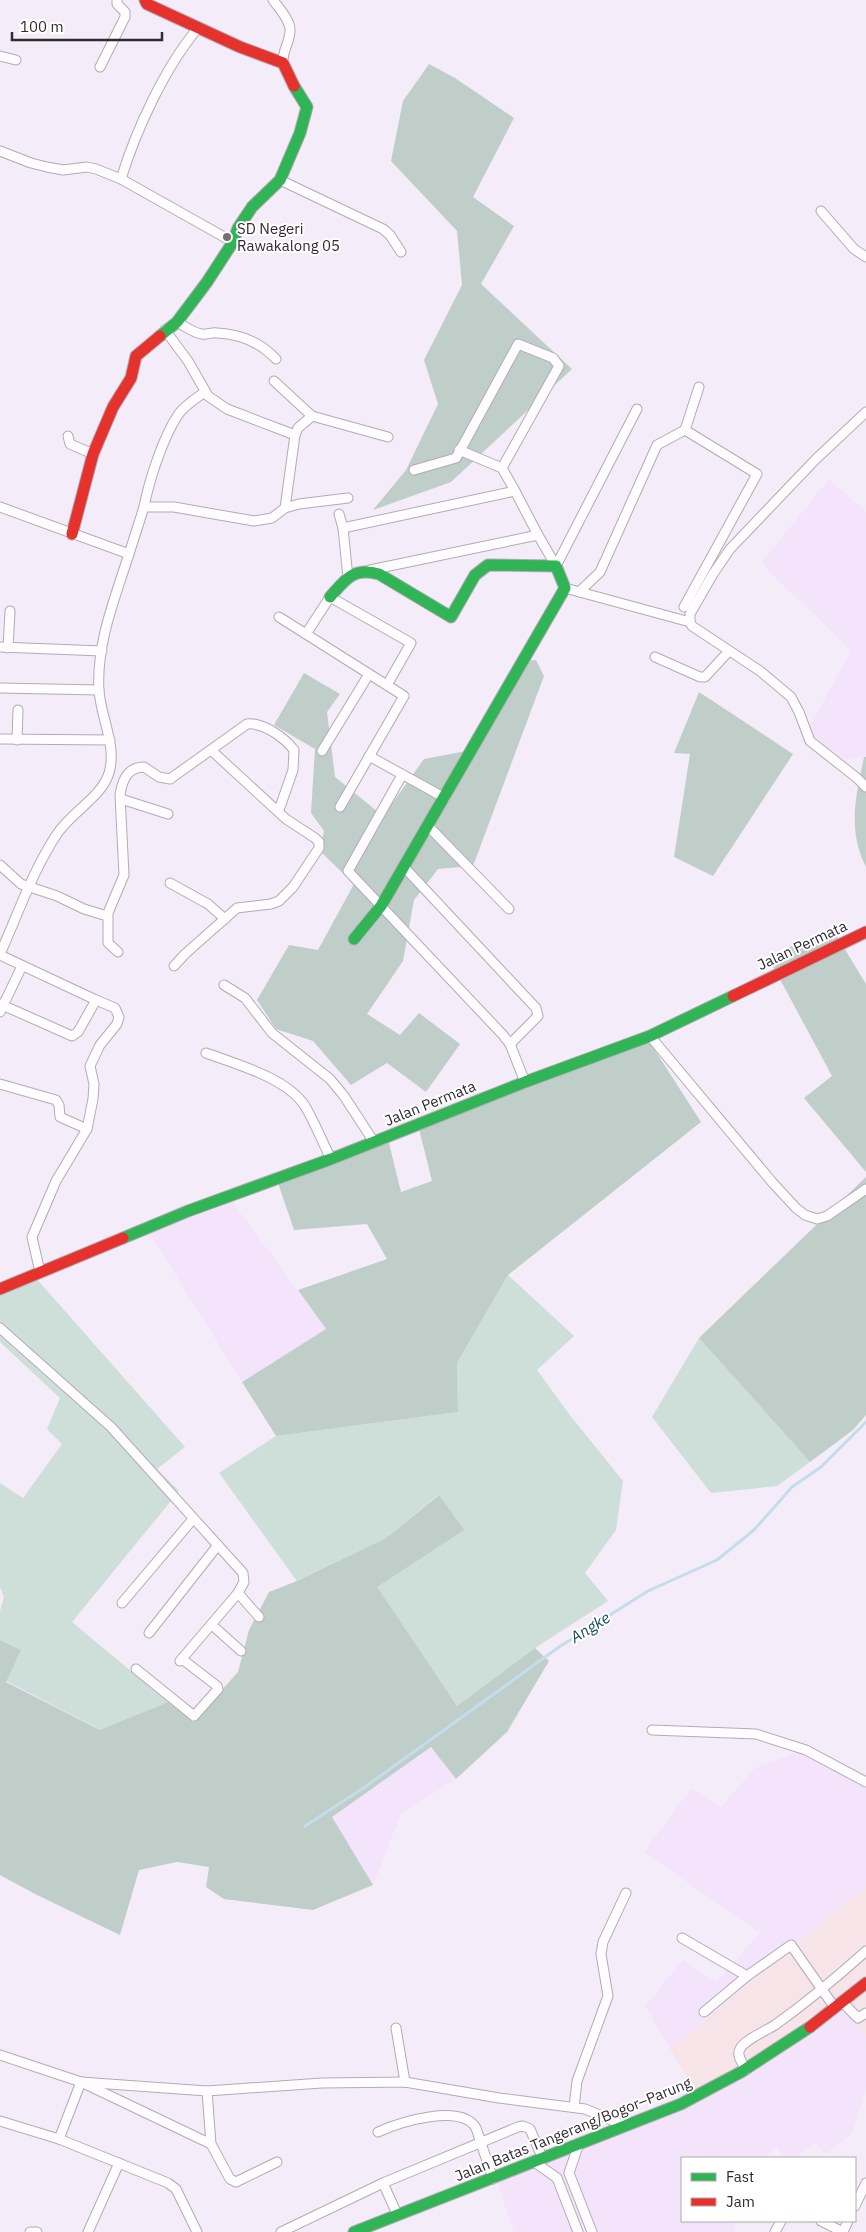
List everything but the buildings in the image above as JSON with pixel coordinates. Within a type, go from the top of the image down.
[{"type":"main road","points":[[72,534],[92,454],[113,407],[131,378],[136,356],[165,330],[177,322],[233,242],[238,228],[252,207],[280,180],[300,133],[307,107],[290,80],[282,62],[240,47],[147,4],[144,0]]},
{"type":"main road","points":[[330,597],[354,572],[368,570],[380,574],[451,617],[475,576],[488,565],[556,566],[566,588],[380,906],[354,940]]},
{"type":"main road","name":"Jalan Permata","points":[[0,1289],[188,1211],[650,1036],[866,932]]},
{"type":"main road","name":"Jalan Batas Tangerang/Bogor–Parung","points":[[354,2232],[682,2104],[746,2070],[800,2035],[866,1983]]},
{"type":"street","points":[[100,67],[125,17],[125,12],[117,4],[117,0]]},
{"type":"street","points":[[273,0],[286,18],[290,32],[282,54],[282,62]]},
{"type":"street","points":[[121,179],[131,148],[152,103],[185,43],[198,28]]},
{"type":"street","points":[[0,56],[16,60]]},
{"type":"street","points":[[0,151],[47,167],[74,170],[87,167],[121,179],[233,242]]},
{"type":"street","points":[[280,180],[383,229],[390,235],[401,252]]},
{"type":"street","points":[[821,211],[854,249],[866,257]]},
{"type":"street","points":[[177,322],[193,332],[203,334],[215,332],[248,339],[264,347],[276,359]]},
{"type":"street","points":[[165,330],[188,361],[208,396],[227,409],[295,435]]},
{"type":"street","points":[[414,470],[456,458],[518,344],[554,358],[559,366],[502,468]]},
{"type":"street","points":[[274,381],[312,416],[388,437]]},
{"type":"street","points":[[579,592],[600,572],[657,445],[685,430],[699,387]]},
{"type":"street","points":[[40,1272],[32,1236],[56,1181],[87,1129],[94,1099],[94,1084],[90,1066],[95,1053],[117,1024],[119,1017],[115,1008],[22,966],[0,954],[30,887],[59,831],[67,820],[103,786],[109,772],[110,740],[99,690],[102,651],[111,612],[158,459],[179,413],[205,392]]},
{"type":"street","points":[[556,566],[637,409]]},
{"type":"street","points":[[866,412],[816,459],[730,549],[712,574],[690,614],[692,626],[760,671],[791,697],[810,741],[866,787]]},
{"type":"street","points":[[286,508],[295,435],[298,428],[312,416]]},
{"type":"street","points":[[684,608],[757,474],[685,430]]},
{"type":"street","points":[[68,436],[70,444],[92,454]]},
{"type":"street","points":[[459,450],[502,468],[556,566]]},
{"type":"street","points":[[344,528],[515,491]]},
{"type":"street","points":[[144,507],[174,508],[254,521],[272,518],[286,508],[299,504],[348,498]]},
{"type":"street","points":[[0,507],[129,554]]},
{"type":"street","points":[[338,514],[344,528],[348,578]]},
{"type":"street","points":[[368,570],[538,534]]},
{"type":"street","points":[[566,588],[690,622]]},
{"type":"street","points":[[306,634],[330,597],[411,643],[386,685]]},
{"type":"street","points":[[10,611],[4,647],[102,651]]},
{"type":"street","points":[[279,617],[404,696],[340,807]]},
{"type":"street","points":[[655,656],[700,677],[705,676],[729,651]]},
{"type":"street","points":[[322,751],[369,674]]},
{"type":"street","points":[[0,688],[99,690]]},
{"type":"street","points":[[17,740],[18,710]]},
{"type":"street","points":[[118,952],[108,943],[107,916],[124,875],[121,784],[125,776],[133,769],[144,767],[159,777],[170,779],[247,724],[258,725],[289,744],[295,755],[293,770],[279,810]]},
{"type":"street","points":[[0,740],[110,740]]},
{"type":"street","points":[[174,966],[237,908],[271,904],[279,901],[293,887],[316,855],[319,842],[291,822],[279,810],[250,788],[211,750]]},
{"type":"street","points":[[369,756],[444,798]]},
{"type":"street","points":[[109,772],[125,776]]},
{"type":"street","points":[[402,774],[348,871],[510,1044],[525,1082]]},
{"type":"street","points":[[121,799],[168,814]]},
{"type":"street","points":[[428,826],[508,909]]},
{"type":"street","points":[[0,865],[13,879],[84,909],[107,916]]},
{"type":"street","points":[[404,866],[536,1008],[538,1016],[510,1044]]},
{"type":"street","points":[[170,883],[208,904],[225,919]]},
{"type":"street","points":[[22,966],[1,1007],[72,1036],[78,1032],[96,1000]]},
{"type":"street","points":[[224,985],[245,998],[272,1033],[330,1079],[344,1096],[374,1142]]},
{"type":"street","points":[[650,1036],[772,1182],[805,1215],[817,1218],[827,1216],[866,1189]]},
{"type":"street","points":[[206,1053],[258,1073],[292,1092],[304,1105],[331,1158]]},
{"type":"street","points":[[0,1084],[56,1100],[59,1105],[60,1117],[87,1129]]},
{"type":"street","points":[[0,1328],[111,1427],[243,1573],[244,1582],[238,1593],[212,1626],[181,1660],[217,1686],[218,1689],[194,1716],[136,1669]]},
{"type":"street","points":[[122,1603],[193,1518]]},
{"type":"street","points":[[149,1633],[218,1545]]},
{"type":"street","points":[[238,1593],[259,1617]]},
{"type":"street","points":[[212,1626],[242,1650]]},
{"type":"street","points":[[652,1730],[756,1734],[806,1750],[866,1782]]},
{"type":"street","points":[[574,2107],[577,2080],[608,1996],[601,1954],[603,1942],[626,1893]]},
{"type":"street","points":[[682,1938],[747,1976]]},
{"type":"street","points":[[704,2012],[747,1976],[791,1945],[822,1989],[839,2006],[856,2017],[861,2018],[866,2013]]},
{"type":"street","points":[[746,2070],[738,2051],[742,2046],[766,2031],[822,1989],[866,1951]]},
{"type":"street","points":[[396,2028],[405,2082]]},
{"type":"street","points":[[0,2055],[81,2082],[211,2144]]},
{"type":"street","points":[[81,2082],[207,2091],[322,2083],[405,2082],[499,2098],[585,2109],[626,2126]]},
{"type":"street","points":[[59,2139],[81,2082]]},
{"type":"street","points":[[207,2091],[211,2144],[232,2181],[240,2180],[276,2162]]},
{"type":"street","points":[[378,2132],[398,2123],[452,2116],[472,2122],[493,2179]]},
{"type":"street","points":[[0,2121],[59,2139],[172,2185],[197,2232]]},
{"type":"street","points":[[281,2232],[383,2183],[523,2126],[530,2129],[538,2159],[557,2178],[578,2232]]},
{"type":"street","points":[[579,2143],[569,2173],[592,2232]]},
{"type":"street","points":[[88,2232],[119,2163]]},
{"type":"street","points":[[557,2178],[569,2173]]},
{"type":"street","points":[[383,2183],[396,2214]]},
{"type":"street","points":[[856,2204],[866,2184]]},
{"type":"street","points":[[823,2222],[843,2232]]},
{"type":"street","points":[[30,2232],[37,2232]]},
{"type":"shaded area","points":[[429,64],[455,78],[514,118],[473,197],[514,226],[481,284],[572,369],[451,482],[373,510],[406,470],[438,404],[424,360],[462,285],[457,231],[391,161],[403,101]]},
{"type":"shaded area","points":[[829,479],[866,512],[866,757],[846,759],[805,735],[851,651],[761,563]]},
{"type":"shaded area","points":[[536,660],[544,676],[473,866],[438,869],[414,900],[403,961],[367,1014],[400,1035],[419,1013],[460,1044],[426,1092],[387,1063],[351,1085],[313,1041],[276,1029],[257,1000],[289,945],[318,950],[354,884],[320,851],[324,831],[311,813],[315,749],[274,725],[304,673],[340,694],[327,712],[335,777],[383,816],[424,759],[477,749],[517,662]]},
{"type":"shaded area","points":[[699,692],[793,754],[713,876],[674,857],[690,754],[674,753]]},
{"type":"shaded area","points":[[864,757],[866,757],[866,867],[860,853],[855,826],[856,799]]},
{"type":"shaded area","points":[[832,928],[866,984],[866,1172],[804,1098],[832,1076],[768,957]]},
{"type":"shaded area","points":[[647,1038],[701,1122],[508,1275],[457,1363],[458,1412],[276,1436],[242,1382],[326,1329],[298,1290],[387,1259],[367,1224],[294,1230],[276,1177],[388,1139],[401,1192],[432,1181],[419,1129]]},
{"type":"shaded area","points":[[866,1177],[866,1415],[853,1430],[810,1462],[699,1338]]},
{"type":"shaded area","points":[[229,1197],[326,1329],[242,1382],[147,1229]]},
{"type":"shaded area","points":[[508,1275],[574,1336],[537,1370],[569,1414],[623,1481],[616,1530],[585,1573],[608,1601],[535,1648],[457,1706],[376,1587],[463,1530],[438,1495],[386,1538],[297,1581],[219,1473],[276,1436],[458,1412],[457,1363]]},
{"type":"shaded area","points":[[34,1276],[185,1447],[157,1469],[179,1491],[72,1622],[168,1702],[101,1730],[6,1681],[21,1650],[0,1640],[0,1611],[4,1597],[0,1587],[0,1483],[23,1498],[62,1444],[47,1429],[60,1398],[0,1342],[0,1289]]},
{"type":"shaded area","points":[[699,1338],[810,1462],[777,1486],[711,1493],[652,1417]]},
{"type":"shaded area","points":[[439,1495],[464,1530],[377,1587],[457,1706],[535,1648],[549,1661],[507,1732],[456,1779],[431,1747],[332,1817],[373,1885],[313,1910],[224,1899],[206,1887],[209,1867],[177,1862],[139,1870],[120,1935],[0,1875],[0,1640],[21,1650],[6,1682],[100,1730],[168,1702],[193,1722],[238,1672],[249,1630],[269,1592],[297,1581],[386,1538]]},
{"type":"shaded area","points":[[432,1747],[456,1779],[401,1814],[373,1885],[332,1817]]},
{"type":"shaded area","points":[[803,1750],[866,1783],[866,1886],[670,2049],[645,2006],[683,1960],[716,1982],[760,1933],[644,1852],[691,1788],[721,1807],[755,1768]]},
{"type":"shaded area","points":[[866,1886],[866,2037],[838,2005],[698,2095],[670,2049]]},
{"type":"shaded area","points":[[838,2004],[866,2037],[866,2089],[852,2133],[826,2154],[816,2143],[796,2157],[783,2157],[777,2146],[766,2157],[681,2157],[681,2222],[736,2222],[734,2232],[597,2232],[591,2217],[573,2232],[514,2232],[496,2179],[698,2095]]},
{"type":"waterway","name":"Angke","points":[[305,1826],[365,1787],[559,1647],[648,1591],[717,1560],[754,1530],[792,1487],[821,1467],[866,1422]]},
{"type":"traffic: fast","points":[[160,336],[177,322],[207,282],[233,242],[238,228],[252,207],[280,180],[300,133],[307,107],[294,86]]},
{"type":"traffic: fast","points":[[330,597],[351,576],[356,573],[370,572],[379,574],[451,617],[475,575],[488,565],[556,566],[565,588],[381,906],[354,939]]},
{"type":"traffic: fast","points":[[123,1238],[188,1211],[331,1159],[525,1082],[650,1036],[733,996]]},
{"type":"traffic: fast","points":[[354,2232],[681,2104],[741,2072],[810,2027]]},
{"type":"traffic: jam","points":[[145,0],[147,4],[240,47],[283,63],[294,86]]},
{"type":"traffic: jam","points":[[72,534],[93,454],[113,407],[131,378],[136,356],[160,336]]},
{"type":"traffic: jam","points":[[733,996],[866,932]]},
{"type":"traffic: jam","points":[[0,1289],[123,1238]]},
{"type":"traffic: jam","points":[[810,2027],[866,1983]]},
{"type":"place","name":"SD Negeri Rawakalong 05","points":[[227,237]]}]
